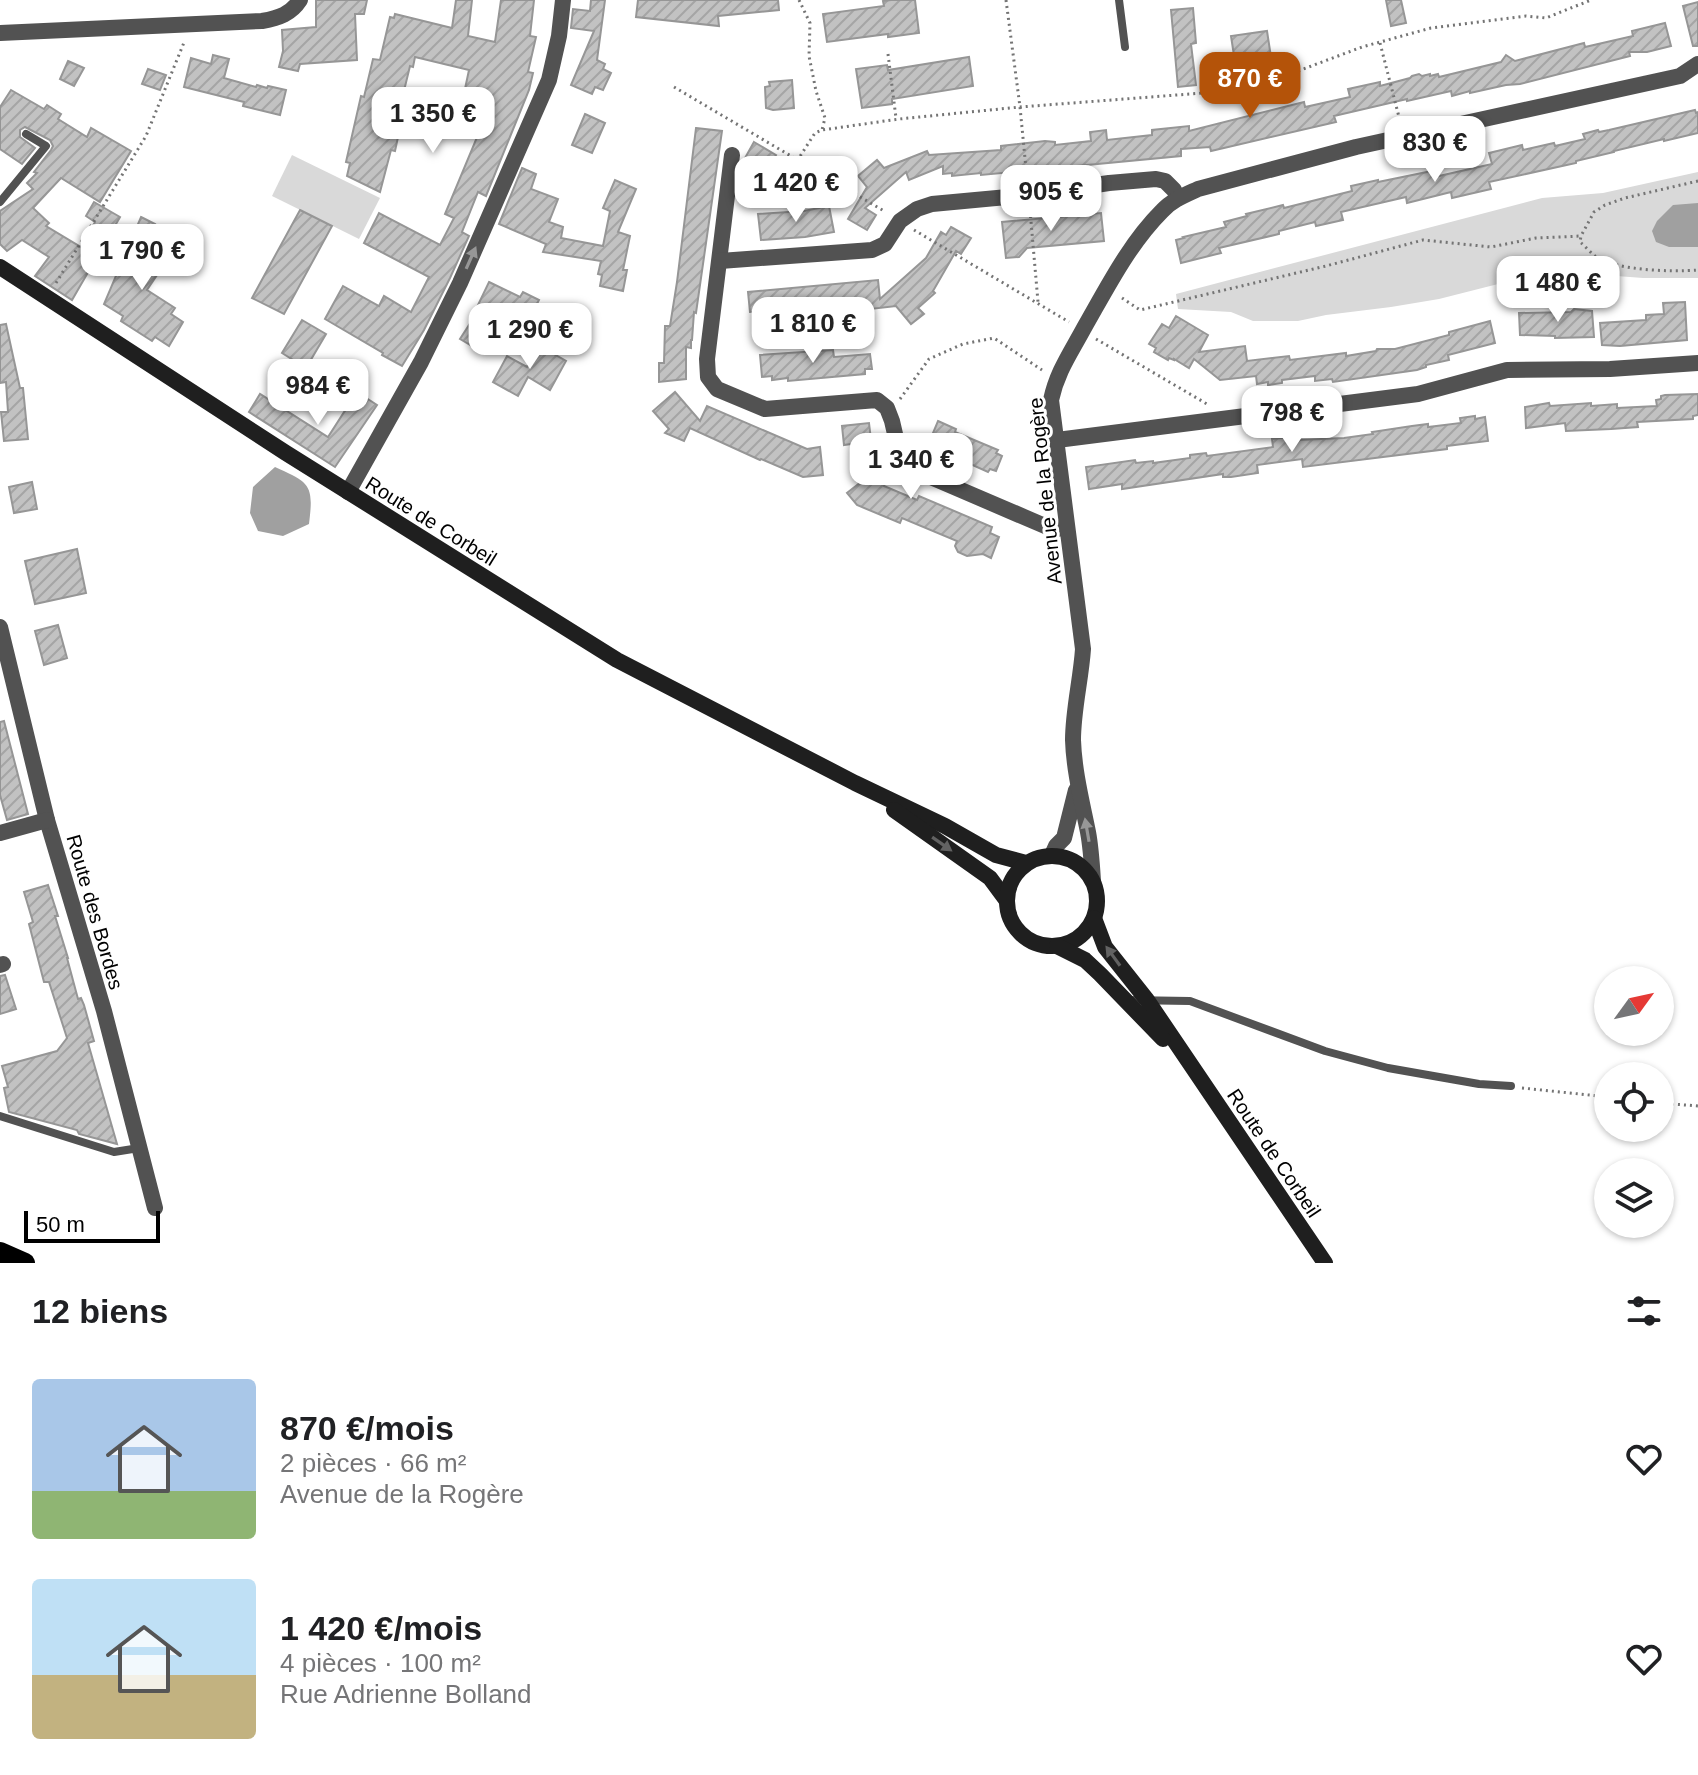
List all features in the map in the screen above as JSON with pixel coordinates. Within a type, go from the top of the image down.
[{"type":"main road","points":[[0,1252],[25,1263]]},
{"type":"street","points":[[0,33],[262,21],[290,13],[300,0]]},
{"type":"street","points":[[348,492],[421,362],[460,283],[549,80],[563,0]]},
{"type":"street","name":"Avenue de la Rogère","points":[[1093,881],[1089,836],[1073,744],[1083,649],[1051,400],[1055,379],[1107,287],[1151,223],[1164,208],[1198,189],[1404,136],[1680,76],[1698,64]]},
{"type":"street","points":[[732,155],[707,359],[708,377],[717,389],[765,409],[877,400],[890,414],[901,460],[912,469],[1052,529],[1067,528]]},
{"type":"street","points":[[720,261],[872,250],[885,244],[900,221],[917,209],[932,204],[1156,179],[1165,181],[1178,198]]},
{"type":"street","name":"Route de Corbeil","points":[[0,267],[449,557],[617,660],[945,826],[996,855],[1026,863]]},
{"type":"street","points":[[1057,440],[1418,394],[1507,370],[1610,369],[1698,363]]},
{"type":"street","name":"Route des Bordes","points":[[0,627],[47,820],[104,1011],[155,1208]]},
{"type":"street","name":"Avenue de la Rogère","points":[[1052,855],[1069,825],[1077,781]]},
{"type":"street","name":"Route de Corbeil","points":[[855,783],[990,878],[1007,901]]},
{"type":"street","points":[[0,833],[47,820]]},
{"type":"street","points":[[1052,855],[1065,857],[1086,870],[1097,893],[1094,918],[1088,929],[1080,937],[1057,946],[1042,945],[1028,939],[1009,916],[1007,901],[1015,873],[1026,863],[1052,855]]},
{"type":"street","name":"Route de Corbeil","points":[[1094,918],[1105,947],[1147,1000],[1325,1263]]},
{"type":"street","name":"Route de Corbeil","points":[[1057,946],[1085,960],[1190,1066]]},
{"type":"lane","points":[[1119,0],[1125,47]]},
{"type":"lane","points":[[0,202],[46,146],[26,134]]},
{"type":"lane","points":[[1125,1000],[1190,1001],[1301,1043],[1388,1068],[1479,1084],[1511,1086]]},
{"type":"lane","points":[[0,1116],[114,1152],[140,1148]]},
{"type":"path","points":[[799,0],[810,23],[809,56],[825,118],[822,130]]},
{"type":"path","points":[[1006,0],[1020,107]]},
{"type":"path","points":[[797,161],[815,133],[822,130],[1020,107],[1229,91],[1266,83],[1362,47],[1431,28],[1526,16],[1546,18],[1591,0]]},
{"type":"path","points":[[47,298],[146,136],[186,39],[188,24]]},
{"type":"path","points":[[1380,42],[1404,136]]},
{"type":"path","points":[[888,54],[897,119]]},
{"type":"path","points":[[674,87],[1215,409],[1218,419]]},
{"type":"path","points":[[1698,181],[1605,205],[1594,212],[1580,242],[1595,256],[1616,265],[1658,270],[1698,270]]},
{"type":"path","points":[[1107,287],[1140,310],[1423,240],[1491,247],[1536,238],[1581,236]]},
{"type":"path","points":[[890,414],[929,359],[963,344],[994,338],[1055,379]]},
{"type":"path","points":[[1511,1086],[1594,1095]]},
{"type":"path","points":[[1674,1104],[1698,1106]]},
{"type":"shaded area","points":[[292,155],[380,198],[359,239],[272,196]]},
{"type":"shaded area","points":[[1698,172],[1698,278],[1643,278],[1564,272],[1439,299],[1298,321],[1253,321],[1231,312],[1178,309],[1176,294],[1542,198],[1603,193]]},
{"type":"shaded area","points":[[1698,203],[1698,247],[1669,247],[1656,242],[1652,231],[1673,205]]},
{"type":"shaded area","points":[[275,467],[307,486],[311,500],[309,524],[283,536],[258,531],[250,513],[253,487]]},
{"type":"building","points":[[316,0],[367,0],[364,14],[355,14],[357,60],[300,64],[298,71],[279,67],[283,51],[282,30],[316,27]]},
{"type":"building","points":[[456,0],[472,0],[468,36],[495,42],[501,0],[534,0],[530,36],[536,37],[528,72],[533,73],[486,196],[478,192],[462,232],[469,236],[424,330],[402,366],[325,319],[343,286],[379,306],[384,296],[411,312],[429,277],[364,243],[379,213],[440,245],[454,218],[445,214],[483,123],[459,117],[469,70],[415,57],[402,99],[406,100],[395,151],[391,150],[380,192],[347,176],[350,163],[346,162],[361,96],[364,97],[373,59],[380,60],[390,17],[394,18],[395,14],[452,28]]},
{"type":"building","points":[[591,0],[605,0],[597,60],[605,64],[603,69],[611,73],[603,90],[595,87],[592,94],[571,85],[594,31],[571,28],[573,9],[590,11]]},
{"type":"building","points":[[638,0],[778,0],[779,10],[718,16],[719,26],[636,17]]},
{"type":"building","points":[[915,0],[919,33],[827,42],[823,14],[884,6],[883,1]]},
{"type":"building","points":[[1386,0],[1401,0],[1406,23],[1391,26]]},
{"type":"building","points":[[1698,2],[1698,46],[1693,46],[1683,6]]},
{"type":"building","points":[[1193,8],[1196,43],[1191,44],[1196,85],[1178,87],[1171,10]]},
{"type":"building","points":[[1665,23],[1671,46],[1647,52],[1629,52],[1630,56],[1520,84],[1452,96],[1451,91],[1407,99],[1334,116],[1336,122],[1211,151],[1210,147],[1181,149],[1181,156],[981,175],[943,174],[943,166],[909,180],[906,172],[865,208],[876,215],[867,230],[848,219],[867,187],[858,176],[877,160],[884,168],[927,151],[929,155],[1001,150],[1001,146],[1045,141],[1055,142],[1055,145],[1091,141],[1090,132],[1106,130],[1107,140],[1152,135],[1152,130],[1189,126],[1189,131],[1304,102],[1305,107],[1350,97],[1348,89],[1380,82],[1380,86],[1419,74],[1438,74],[1439,77],[1501,62],[1506,55],[1515,61],[1584,43],[1585,47],[1633,36],[1632,31]]},
{"type":"building","points":[[1267,31],[1271,57],[1235,62],[1231,36]]},
{"type":"building","points":[[213,55],[229,59],[224,78],[256,87],[286,90],[280,115],[184,87],[191,58],[211,64]]},
{"type":"building","points":[[969,57],[973,86],[892,99],[892,104],[862,108],[856,69],[887,65],[888,70]]},
{"type":"building","points":[[68,61],[84,68],[74,86],[60,79]]},
{"type":"building","points":[[148,69],[166,75],[160,90],[142,84]]},
{"type":"building","points":[[792,80],[794,108],[766,108],[765,87],[770,86],[769,82]]},
{"type":"building","points":[[11,90],[44,109],[47,105],[61,114],[58,119],[87,137],[91,128],[131,151],[100,202],[61,178],[33,208],[49,223],[46,226],[81,247],[95,222],[86,216],[94,202],[120,217],[72,300],[35,276],[49,257],[22,240],[7,251],[0,244],[0,211],[33,189],[27,183],[37,173],[34,172],[53,146],[50,140],[25,127],[20,130],[20,137],[35,148],[22,164],[0,149],[0,107]]},
{"type":"building","points":[[1695,110],[1698,112],[1698,133],[1489,182],[1491,189],[1452,198],[1451,192],[1407,203],[1406,197],[1341,212],[1343,220],[1316,226],[1315,222],[1279,231],[1279,234],[1219,248],[1221,253],[1181,263],[1176,240],[1226,227],[1224,222],[1246,214],[1352,191],[1351,186],[1378,180],[1437,170],[1439,176],[1492,164],[1489,153],[1522,145],[1523,150],[1554,143],[1555,146],[1585,139],[1583,134],[1598,130]]},
{"type":"building","points":[[585,114],[605,123],[592,153],[572,145]]},
{"type":"building","points":[[696,128],[722,131],[691,348],[686,347],[686,379],[659,382],[659,363],[664,363],[665,326],[670,326],[677,282]]},
{"type":"building","points":[[754,142],[776,155],[765,174],[745,158]]},
{"type":"building","points":[[522,168],[536,174],[531,189],[558,199],[549,222],[563,227],[561,238],[603,246],[610,211],[603,208],[615,180],[636,189],[618,232],[630,236],[623,270],[627,270],[623,291],[600,286],[602,275],[598,274],[601,261],[543,252],[546,244],[499,224]]},
{"type":"building","points":[[829,206],[834,232],[761,240],[758,214]]},
{"type":"building","points":[[300,210],[332,226],[284,314],[252,298]]},
{"type":"building","points":[[1101,213],[1104,241],[1027,248],[1019,257],[1006,258],[1002,222]]},
{"type":"building","points":[[141,217],[155,224],[142,254],[157,261],[154,265],[161,269],[147,290],[175,308],[171,314],[183,322],[169,346],[155,337],[152,341],[121,321],[123,316],[104,304]]},
{"type":"building","points":[[951,227],[971,238],[961,254],[956,251],[933,291],[935,293],[918,308],[924,314],[911,324],[896,306],[862,310],[861,302],[750,312],[748,292],[878,280],[880,299],[926,258],[941,232],[946,235]]},
{"type":"building","points":[[489,282],[520,297],[523,292],[539,300],[530,318],[507,306],[484,353],[460,339],[478,311]]},
{"type":"building","points":[[1685,302],[1687,340],[1602,345],[1600,323],[1646,320],[1646,315],[1664,314],[1663,303]]},
{"type":"building","points":[[1574,309],[1592,311],[1594,337],[1520,335],[1519,313],[1571,312]]},
{"type":"building","points":[[1176,316],[1208,335],[1199,352],[1245,346],[1247,361],[1289,356],[1290,360],[1346,353],[1346,356],[1377,349],[1395,349],[1490,321],[1495,343],[1448,355],[1449,360],[1417,370],[1333,382],[1332,379],[1315,381],[1315,376],[1268,385],[1268,382],[1257,384],[1256,376],[1220,380],[1194,359],[1189,368],[1154,352],[1156,348],[1149,344],[1162,324],[1169,328]]},
{"type":"building","points":[[302,320],[326,334],[306,368],[282,353]]},
{"type":"building","points":[[6,324],[20,388],[23,388],[28,439],[4,441],[1,412],[8,412],[6,382],[0,383],[0,325]]},
{"type":"building","points":[[538,345],[566,361],[550,390],[528,377],[518,396],[493,382],[507,356],[527,367]]},
{"type":"building","points":[[833,350],[834,357],[870,354],[872,369],[865,369],[865,374],[788,381],[788,378],[772,380],[772,376],[762,377],[760,355]]},
{"type":"building","points":[[357,392],[377,405],[335,467],[249,412],[260,394],[328,437]]},
{"type":"building","points":[[675,392],[700,421],[707,406],[807,449],[820,447],[823,475],[803,477],[690,428],[684,441],[665,433],[669,429],[653,411]]},
{"type":"building","points":[[1698,394],[1698,415],[1693,419],[1637,422],[1638,427],[1611,429],[1566,431],[1565,423],[1526,428],[1525,407],[1549,403],[1550,406],[1617,404],[1617,408],[1657,406],[1656,400],[1661,396]]},
{"type":"building","points":[[1475,416],[1475,419],[1485,417],[1488,441],[1303,467],[1302,459],[1257,465],[1258,473],[1231,477],[1223,477],[1223,474],[1122,489],[1122,484],[1089,489],[1086,467],[1135,460],[1136,463],[1153,463],[1190,458],[1190,455],[1206,453],[1207,456],[1273,447],[1272,439],[1299,436],[1299,440],[1344,438],[1412,426],[1461,423],[1460,418]]},
{"type":"building","points":[[938,421],[956,429],[955,432],[998,450],[996,453],[1002,456],[996,471],[990,469],[988,472],[928,445]]},
{"type":"building","points":[[869,423],[872,448],[879,447],[884,486],[917,500],[919,496],[992,527],[990,533],[999,537],[991,558],[983,554],[967,556],[958,552],[955,546],[957,541],[902,518],[900,523],[857,505],[847,493],[879,468],[854,471],[851,444],[844,445],[842,426]]},
{"type":"building","points":[[32,482],[37,509],[14,513],[9,487]]},
{"type":"building","points":[[77,549],[86,593],[35,604],[25,561]]},
{"type":"building","points":[[58,625],[67,658],[44,665],[35,631]]},
{"type":"building","points":[[4,721],[28,814],[7,820],[0,795],[0,722]]},
{"type":"building","points":[[48,885],[78,999],[81,998],[84,1005],[94,1041],[88,1043],[117,1144],[9,1112],[4,1088],[8,1087],[2,1066],[57,1051],[67,1038],[49,982],[44,982],[24,892]]},
{"type":"building","points":[[5,975],[16,1009],[0,1014],[0,976]]}]
